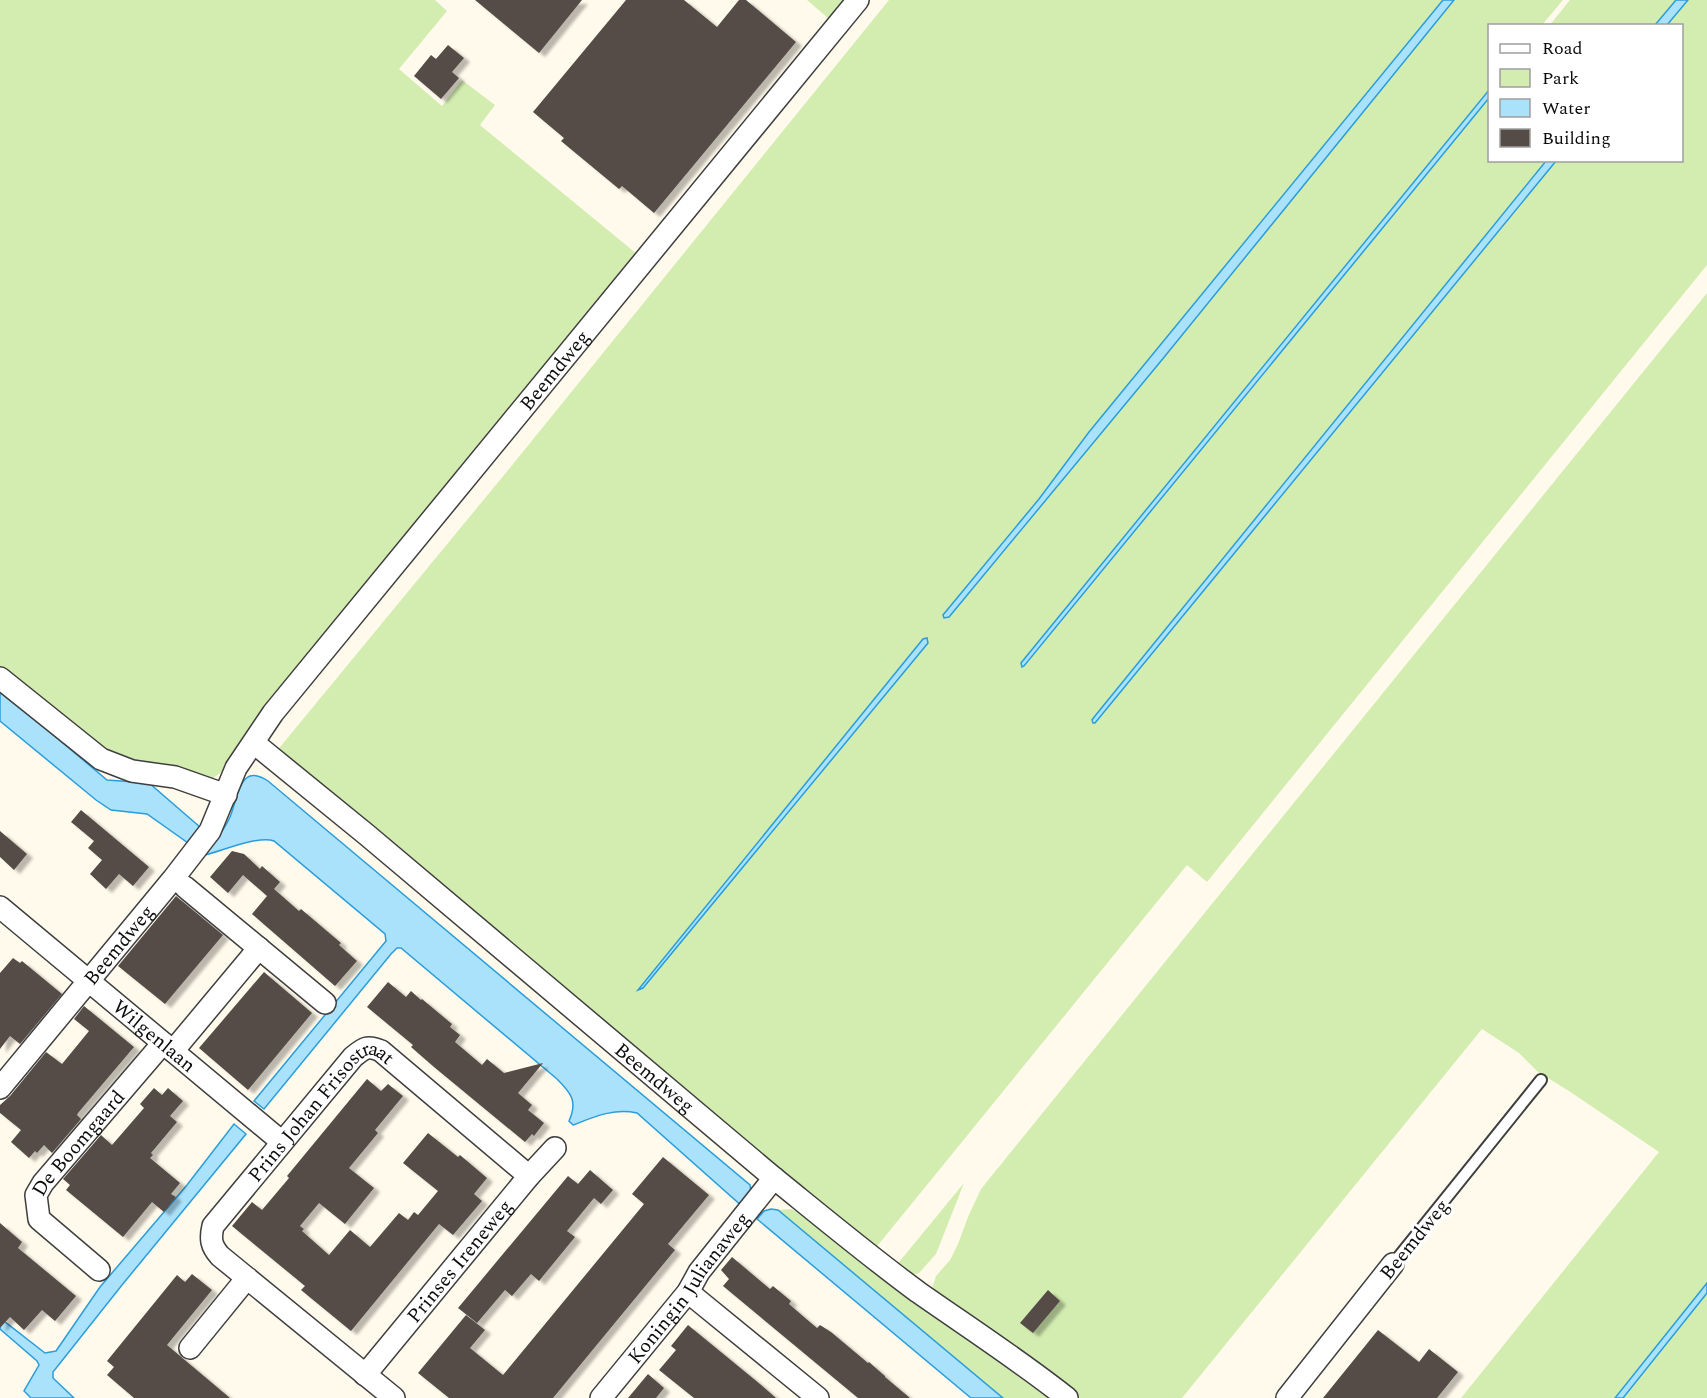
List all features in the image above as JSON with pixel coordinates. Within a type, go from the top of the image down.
[{"type":"street","name":"Beemdweg","points":[[0,1088],[210,831],[236,768],[273,713],[858,0]]},
{"type":"street","points":[[0,678],[101,759],[132,771],[175,777],[226,795]]},
{"type":"street","name":"Beemdweg","points":[[254,743],[367,835],[774,1178],[917,1291],[1067,1398]]},
{"type":"street","points":[[185,887],[325,1003]]},
{"type":"street","name":"Wilgenlaan","points":[[3,916],[88,980],[282,1142]]},
{"type":"street","name":"De Boomgaard","points":[[99,1270],[39,1219],[36,1195],[43,1183],[259,948]]},
{"type":"street","name":"Prins Johan Frisostraat","points":[[247,1278],[220,1256],[213,1247],[211,1236],[213,1226],[353,1057],[363,1049],[372,1047],[381,1051],[529,1176]]},
{"type":"street","name":"Prinses Ireneweg","points":[[365,1375],[529,1176],[555,1148]]},
{"type":"street","name":"Koningin Julianaweg","points":[[602,1398],[688,1293],[699,1272],[774,1178]]},
{"type":"street","name":"Beemdweg","points":[[1287,1398],[1393,1264]]},
{"type":"street","points":[[190,1348],[247,1278],[394,1398]]},
{"type":"street","points":[[688,1293],[808,1395]]},
{"type":"lane","name":"Beemdweg","points":[[1393,1264],[1541,1080]]},
{"type":"green space","points":[[0,0],[435,0],[447,11],[399,69],[442,106],[462,80],[495,105],[480,125],[643,259],[254,735],[224,770],[212,779],[118,767],[0,668]]},
{"type":"green space","points":[[807,0],[854,0],[835,24]]},
{"type":"green space","points":[[889,0],[1443,0],[1089,432],[1039,499],[943,615],[949,617],[1161,361],[1454,0],[1563,0],[1543,24],[1488,24],[1488,91],[1021,663],[1024,666],[1488,99],[1488,162],[1545,162],[1095,716],[1092,720],[1095,723],[1555,162],[1683,162],[1683,24],[1668,24],[1688,0],[1707,0],[1707,265],[1207,882],[1187,865],[874,1250],[271,758],[509,469]],"holes":[[[923,640],[928,643],[643,988],[638,990]]]},
{"type":"green space","points":[[1570,0],[1676,0],[1656,24],[1551,24]]},
{"type":"green space","points":[[1707,293],[1707,1283],[1615,1398],[1461,1398],[1659,1152],[1538,1072],[1519,1053],[1482,1029],[1182,1398],[1074,1398],[932,1289],[936,1276],[950,1260],[958,1244],[981,1189]]},
{"type":"green space","points":[[964,1183],[936,1254],[919,1273],[906,1276],[895,1267]]},
{"type":"green space","points":[[791,1209],[806,1216],[861,1263],[1057,1398],[1003,1398],[778,1210]]},
{"type":"green space","points":[[1707,1293],[1707,1398],[1623,1398]]},
{"type":"water","points":[[1443,0],[1454,0],[1161,361],[949,617],[944,618],[943,615],[1039,499],[1089,432]]},
{"type":"water","points":[[1676,0],[1688,0],[1668,24],[1656,24]]},
{"type":"water","points":[[1488,91],[1488,99],[1024,666],[1022,667],[1021,663]]},
{"type":"water","points":[[1545,162],[1555,162],[1093,723],[1095,716]]},
{"type":"water","points":[[927,638],[928,643],[643,988],[638,990],[923,639]]},
{"type":"water","points":[[0,690],[107,780],[149,783],[215,840],[224,829],[245,779],[258,776],[268,781],[750,1185],[751,1192],[743,1207],[637,1113],[612,1112],[573,1125],[569,1121],[573,1108],[572,1098],[562,1084],[401,948],[397,948],[391,954],[264,1109],[254,1101],[386,941],[385,934],[274,841],[259,840],[205,855],[147,814],[111,810],[0,721]]},
{"type":"water","points":[[234,1124],[246,1134],[53,1372],[53,1378],[74,1398],[31,1398],[24,1391],[39,1365],[0,1329],[0,1318],[45,1353],[56,1351],[100,1287],[187,1185]]},
{"type":"water","points":[[778,1210],[1003,1398],[971,1398],[757,1219],[764,1211]]},
{"type":"water","points":[[1707,1283],[1707,1293],[1623,1398],[1615,1398]]},
{"type":"building","points":[[475,0],[582,0],[539,53]]},
{"type":"building","points":[[626,0],[684,0],[717,27],[739,0],[746,0],[796,42],[654,213],[622,186],[619,189],[561,141],[564,138],[533,112]]},
{"type":"building","points":[[448,45],[464,58],[452,72],[459,78],[441,99],[414,76],[431,55],[436,59]]},
{"type":"building","points":[[81,810],[149,867],[133,886],[119,874],[106,889],[90,874],[102,860],[88,848],[94,841],[71,822]]},
{"type":"building","points":[[0,831],[27,854],[14,870],[0,857]]},
{"type":"building","points":[[232,851],[244,854],[260,869],[262,866],[280,882],[274,889],[341,943],[339,945],[357,961],[335,986],[252,914],[267,896],[243,875],[228,893],[210,877]]},
{"type":"building","points":[[176,896],[223,935],[165,1004],[118,966]]},
{"type":"building","points":[[13,958],[20,963],[22,961],[62,994],[20,1044],[10,1036],[0,1049],[0,973]]},
{"type":"building","points":[[264,972],[312,1013],[248,1090],[199,1048]]},
{"type":"building","points":[[388,982],[406,997],[411,991],[452,1024],[450,1027],[460,1035],[455,1042],[482,1065],[487,1059],[504,1073],[543,1063],[518,1093],[532,1105],[528,1110],[544,1123],[534,1136],[532,1134],[525,1142],[434,1067],[411,1047],[413,1045],[367,1007]]},
{"type":"building","points":[[84,1006],[134,1047],[78,1113],[81,1119],[52,1153],[44,1145],[29,1158],[11,1142],[21,1130],[0,1113],[0,1105],[46,1052],[62,1064],[89,1031],[74,1019]]},
{"type":"building","points":[[367,1079],[381,1091],[388,1084],[403,1096],[375,1130],[378,1133],[349,1168],[374,1188],[345,1224],[319,1203],[300,1226],[304,1229],[302,1231],[329,1255],[350,1230],[370,1247],[399,1213],[408,1220],[414,1212],[418,1215],[438,1191],[403,1163],[428,1133],[458,1157],[460,1155],[487,1178],[474,1194],[482,1201],[453,1235],[439,1224],[351,1331],[301,1290],[305,1286],[232,1226],[252,1202],[262,1210]]},
{"type":"building","points":[[154,1088],[162,1095],[168,1088],[183,1101],[170,1116],[177,1122],[151,1153],[153,1155],[150,1158],[180,1183],[171,1194],[176,1197],[164,1212],[152,1202],[123,1237],[66,1190],[70,1185],[63,1179],[101,1135],[112,1145],[144,1108],[140,1104]]},
{"type":"building","points":[[663,1157],[709,1195],[668,1244],[675,1250],[553,1398],[449,1398],[418,1373],[466,1315],[485,1330],[470,1348],[503,1375],[644,1204],[632,1194]]},
{"type":"building","points":[[590,1170],[613,1190],[601,1204],[594,1198],[567,1231],[575,1237],[539,1281],[531,1274],[512,1296],[505,1290],[477,1323],[458,1308],[568,1176],[578,1184]]},
{"type":"building","points":[[0,1223],[22,1242],[18,1248],[76,1296],[55,1321],[42,1310],[24,1330],[10,1317],[0,1328]]},
{"type":"building","points":[[732,1257],[770,1289],[773,1286],[791,1301],[789,1304],[817,1328],[820,1325],[831,1332],[910,1398],[858,1398],[723,1286],[729,1279],[721,1270]]},
{"type":"building","points":[[192,1274],[212,1290],[167,1345],[230,1398],[134,1398],[107,1375],[114,1367],[107,1361],[177,1275],[185,1282]]},
{"type":"building","points":[[1048,1290],[1060,1301],[1033,1333],[1020,1323]]},
{"type":"building","points":[[688,1325],[776,1398],[694,1398],[659,1370],[676,1350],[671,1346]]},
{"type":"building","points":[[1378,1330],[1419,1362],[1429,1349],[1458,1372],[1437,1398],[1323,1398]]},
{"type":"building","points":[[648,1374],[664,1388],[656,1398],[628,1398]]}]
